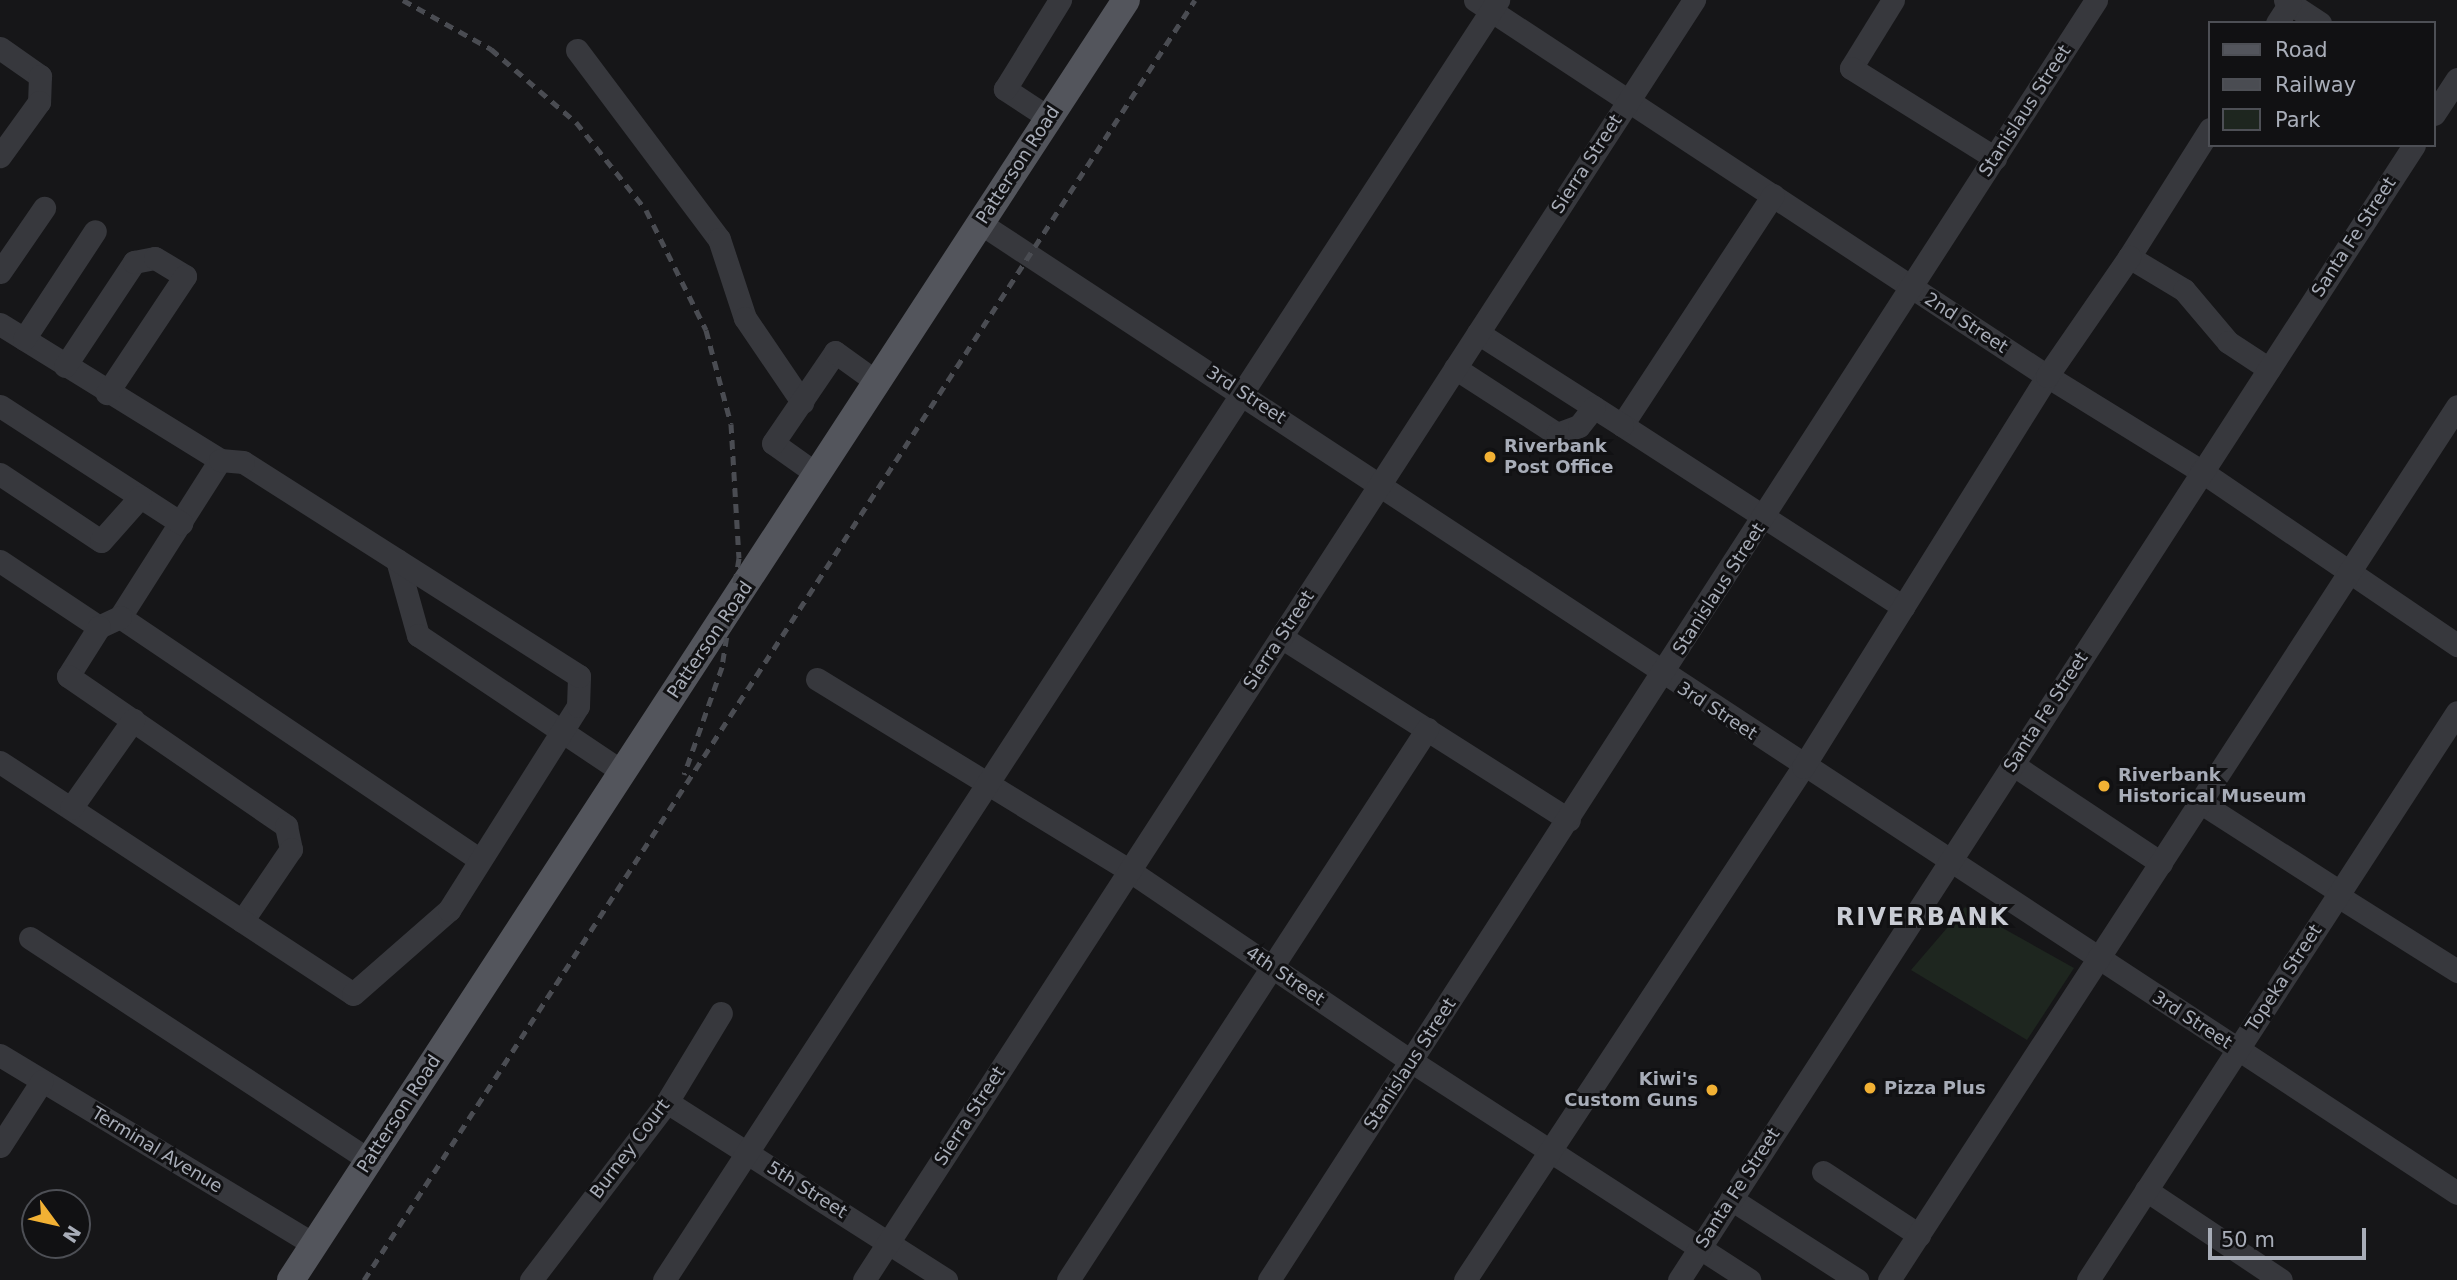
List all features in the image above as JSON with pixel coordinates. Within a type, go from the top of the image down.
[{"type":"main road","name":"Patterson Road","points":[[292,1280],[621,771],[818,475],[1126,0]]},
{"type":"street","points":[[1049,118],[1005,89],[1060,0]]},
{"type":"street","name":"Sierra Street","points":[[864,1280],[1694,0]]},
{"type":"street","points":[[1893,0],[1851,68],[1995,158]]},
{"type":"street","name":"Stanislaus Street","points":[[1269,1280],[1664,676],[2096,0]]},
{"type":"street","points":[[2278,21],[2287,1],[2317,21]]},
{"type":"street","points":[[664,1280],[1242,393],[1488,4]]},
{"type":"street","name":"2nd Street","points":[[1488,4],[1912,288],[2047,376],[2201,471],[2457,645]]},
{"type":"street","points":[[0,48],[40,76],[39,102],[0,156]]},
{"type":"street","points":[[576,50],[719,239],[745,318],[802,402]]},
{"type":"street","points":[[2442,107],[2457,79]]},
{"type":"street","points":[[1465,1280],[1803,767],[2047,376],[2129,257],[2208,132]]},
{"type":"street","name":"Santa Fe Street","points":[[1679,1280],[2413,147]]},
{"type":"street","points":[[1622,425],[1773,195]]},
{"type":"street","points":[[0,272],[44,208]]},
{"type":"street","name":"3rd Street","points":[[980,223],[1381,482],[1664,676],[2457,1193]]},
{"type":"street","points":[[24,339],[95,231]]},
{"type":"street","points":[[2129,257],[2184,290],[2228,342],[2269,369]]},
{"type":"street","points":[[65,366],[134,262],[155,258],[185,276],[107,393]]},
{"type":"street","points":[[0,324],[107,393],[220,460],[243,462],[579,676],[578,706],[449,910],[353,993],[0,762]]},
{"type":"street","points":[[1478,333],[1903,607]]},
{"type":"street","points":[[818,475],[773,443],[835,352],[878,383]]},
{"type":"street","points":[[1455,368],[1557,434],[1579,426],[1594,407]]},
{"type":"street","points":[[0,406],[181,523]]},
{"type":"street","points":[[1889,1280],[2457,406]]},
{"type":"street","points":[[220,460],[181,523],[68,676],[286,826],[291,849],[243,921]]},
{"type":"street","points":[[0,474],[101,541],[141,497]]},
{"type":"street","points":[[397,560],[418,635],[621,771]]},
{"type":"street","points":[[0,561],[110,622],[480,860]]},
{"type":"street","points":[[1281,637],[1569,820]]},
{"type":"street","name":"4th Street","points":[[817,679],[1130,871],[1411,1061],[1749,1280]]},
{"type":"street","name":"Topeka Street","points":[[2088,1280],[2457,712]]},
{"type":"street","points":[[71,808],[133,720]]},
{"type":"street","points":[[1068,1280],[1427,729]]},
{"type":"street","points":[[2012,764],[2161,863]]},
{"type":"street","points":[[2200,802],[2457,971]]},
{"type":"street","points":[[30,938],[369,1160]]},
{"type":"street","name":"Burney Court","points":[[531,1280],[667,1102],[721,1013]]},
{"type":"street","name":"Terminal Avenue","points":[[0,1055],[314,1245]]},
{"type":"street","points":[[0,1146],[43,1082]]},
{"type":"street","name":"5th Street","points":[[667,1102],[946,1280]]},
{"type":"street","points":[[1823,1172],[1919,1234]]},
{"type":"street","points":[[2146,1190],[2281,1280]]},
{"type":"street","points":[[1731,1199],[1857,1280]]},
{"type":"green space","points":[[1965,907],[2074,968],[2027,1040],[1911,970]]},
{"type":"railway","points":[[403,0],[491,49],[576,122],[646,210],[706,330],[731,424],[739,558],[722,667],[684,775]]},
{"type":"railway","points":[[364,1280],[1195,0]]},
{"type":"place","name":"Riverbank Post Office","points":[[1490,457]]},
{"type":"place","name":"Riverbank Historical Museum","points":[[2104,786]]},
{"type":"place","name":"Pizza Plus","points":[[1870,1088]]},
{"type":"place","name":"Kiwi's Custom Guns","points":[[1712,1090]]},
{"type":"district","name":"RIVERBANK","points":[[1923,918]]}]
